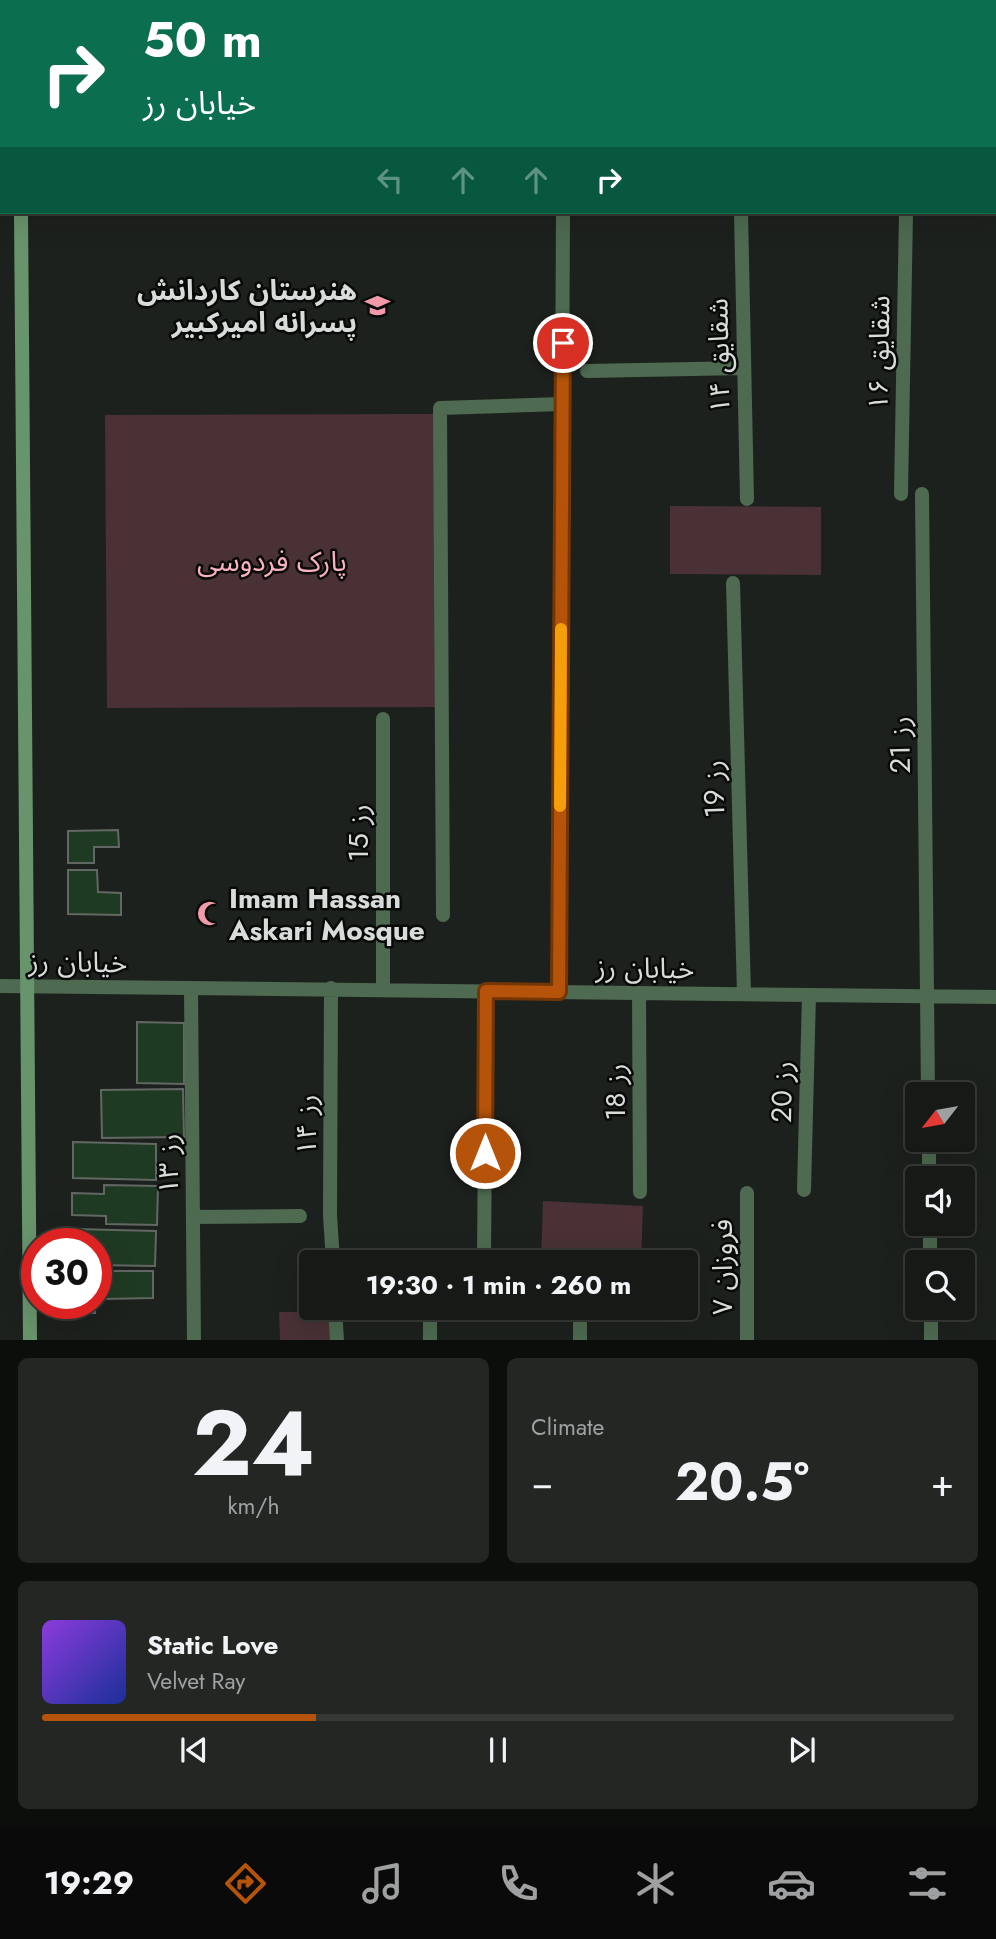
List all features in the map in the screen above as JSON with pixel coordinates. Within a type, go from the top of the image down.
[{"type":"street","points":[[21,214],[30,1340]]},
{"type":"street","points":[[559,992],[563,214]]},
{"type":"street","name":"شقایق ۱۴","points":[[741,214],[747,499]]},
{"type":"street","name":"شقایق ۱۶","points":[[901,494],[906,214]]},
{"type":"street","points":[[587,371],[744,368]]},
{"type":"street","points":[[443,915],[440,408],[562,404]]},
{"type":"street","name":"رز 21","points":[[922,494],[928,1082]]},
{"type":"street","name":"رز 19","points":[[733,583],[744,994]]},
{"type":"street","name":"رز 15","points":[[383,719],[383,990]]},
{"type":"street","name":"خیابان رز","points":[[0,986],[996,996]]},
{"type":"street","name":"رز ۱۳","points":[[191,988],[194,1340]]},
{"type":"street","name":"رز ۱۴","points":[[331,988],[332,1250]]},
{"type":"street","points":[[484,1250],[486,991]]},
{"type":"street","name":"رز 18","points":[[639,993],[640,1192]]},
{"type":"street","name":"رز 20","points":[[804,1190],[808,995]]},
{"type":"street","name":"فروزان ۷","points":[[747,1193],[747,1340]]},
{"type":"street","points":[[193,1217],[300,1216]]},
{"type":"street","points":[[336,1320],[337,1340]]},
{"type":"street","points":[[430,1320],[430,1340]]},
{"type":"street","points":[[580,1320],[580,1340]]},
{"type":"street","points":[[931,1320],[931,1340]]},
{"type":"green space","name":"پارک فردوسی","points":[[438,414],[439,707],[107,708],[105,415]]},
{"type":"green space","points":[[670,506],[821,507],[821,575],[670,574]]},
{"type":"green space","points":[[543,1201],[643,1206],[641,1250],[541,1250]]},
{"type":"green space","points":[[279,1312],[299,1312],[299,1320],[333,1320],[334,1340],[280,1340]]},
{"type":"building","points":[[118,830],[119,847],[94,847],[94,863],[68,863],[68,831]]},
{"type":"building","points":[[68,870],[97,870],[98,892],[121,893],[121,915],[68,914]]},
{"type":"building","points":[[137,1022],[184,1023],[184,1084],[137,1083]]},
{"type":"building","points":[[183,1089],[184,1137],[102,1138],[101,1090]]},
{"type":"building","points":[[73,1142],[156,1144],[156,1180],[73,1178]]},
{"type":"building","points":[[104,1185],[158,1186],[157,1225],[106,1224],[106,1216],[72,1215],[72,1193],[104,1194]]},
{"type":"building","points":[[112,1230],[156,1231],[155,1266],[112,1265]]},
{"type":"building","points":[[112,1271],[153,1271],[153,1298],[112,1299]]},
{"type":"slow traffic","points":[[560,806],[561,629]]},
{"type":"place","name":"هنرستان کاردانش پسرانه امیرکبیر","points":[[377,306]]},
{"type":"place","name":"Imam Hassan Askari Mosque","points":[[209,914]]},
{"type":"route","points":[[485,1153],[486,991],[559,992],[563,343]]}]
